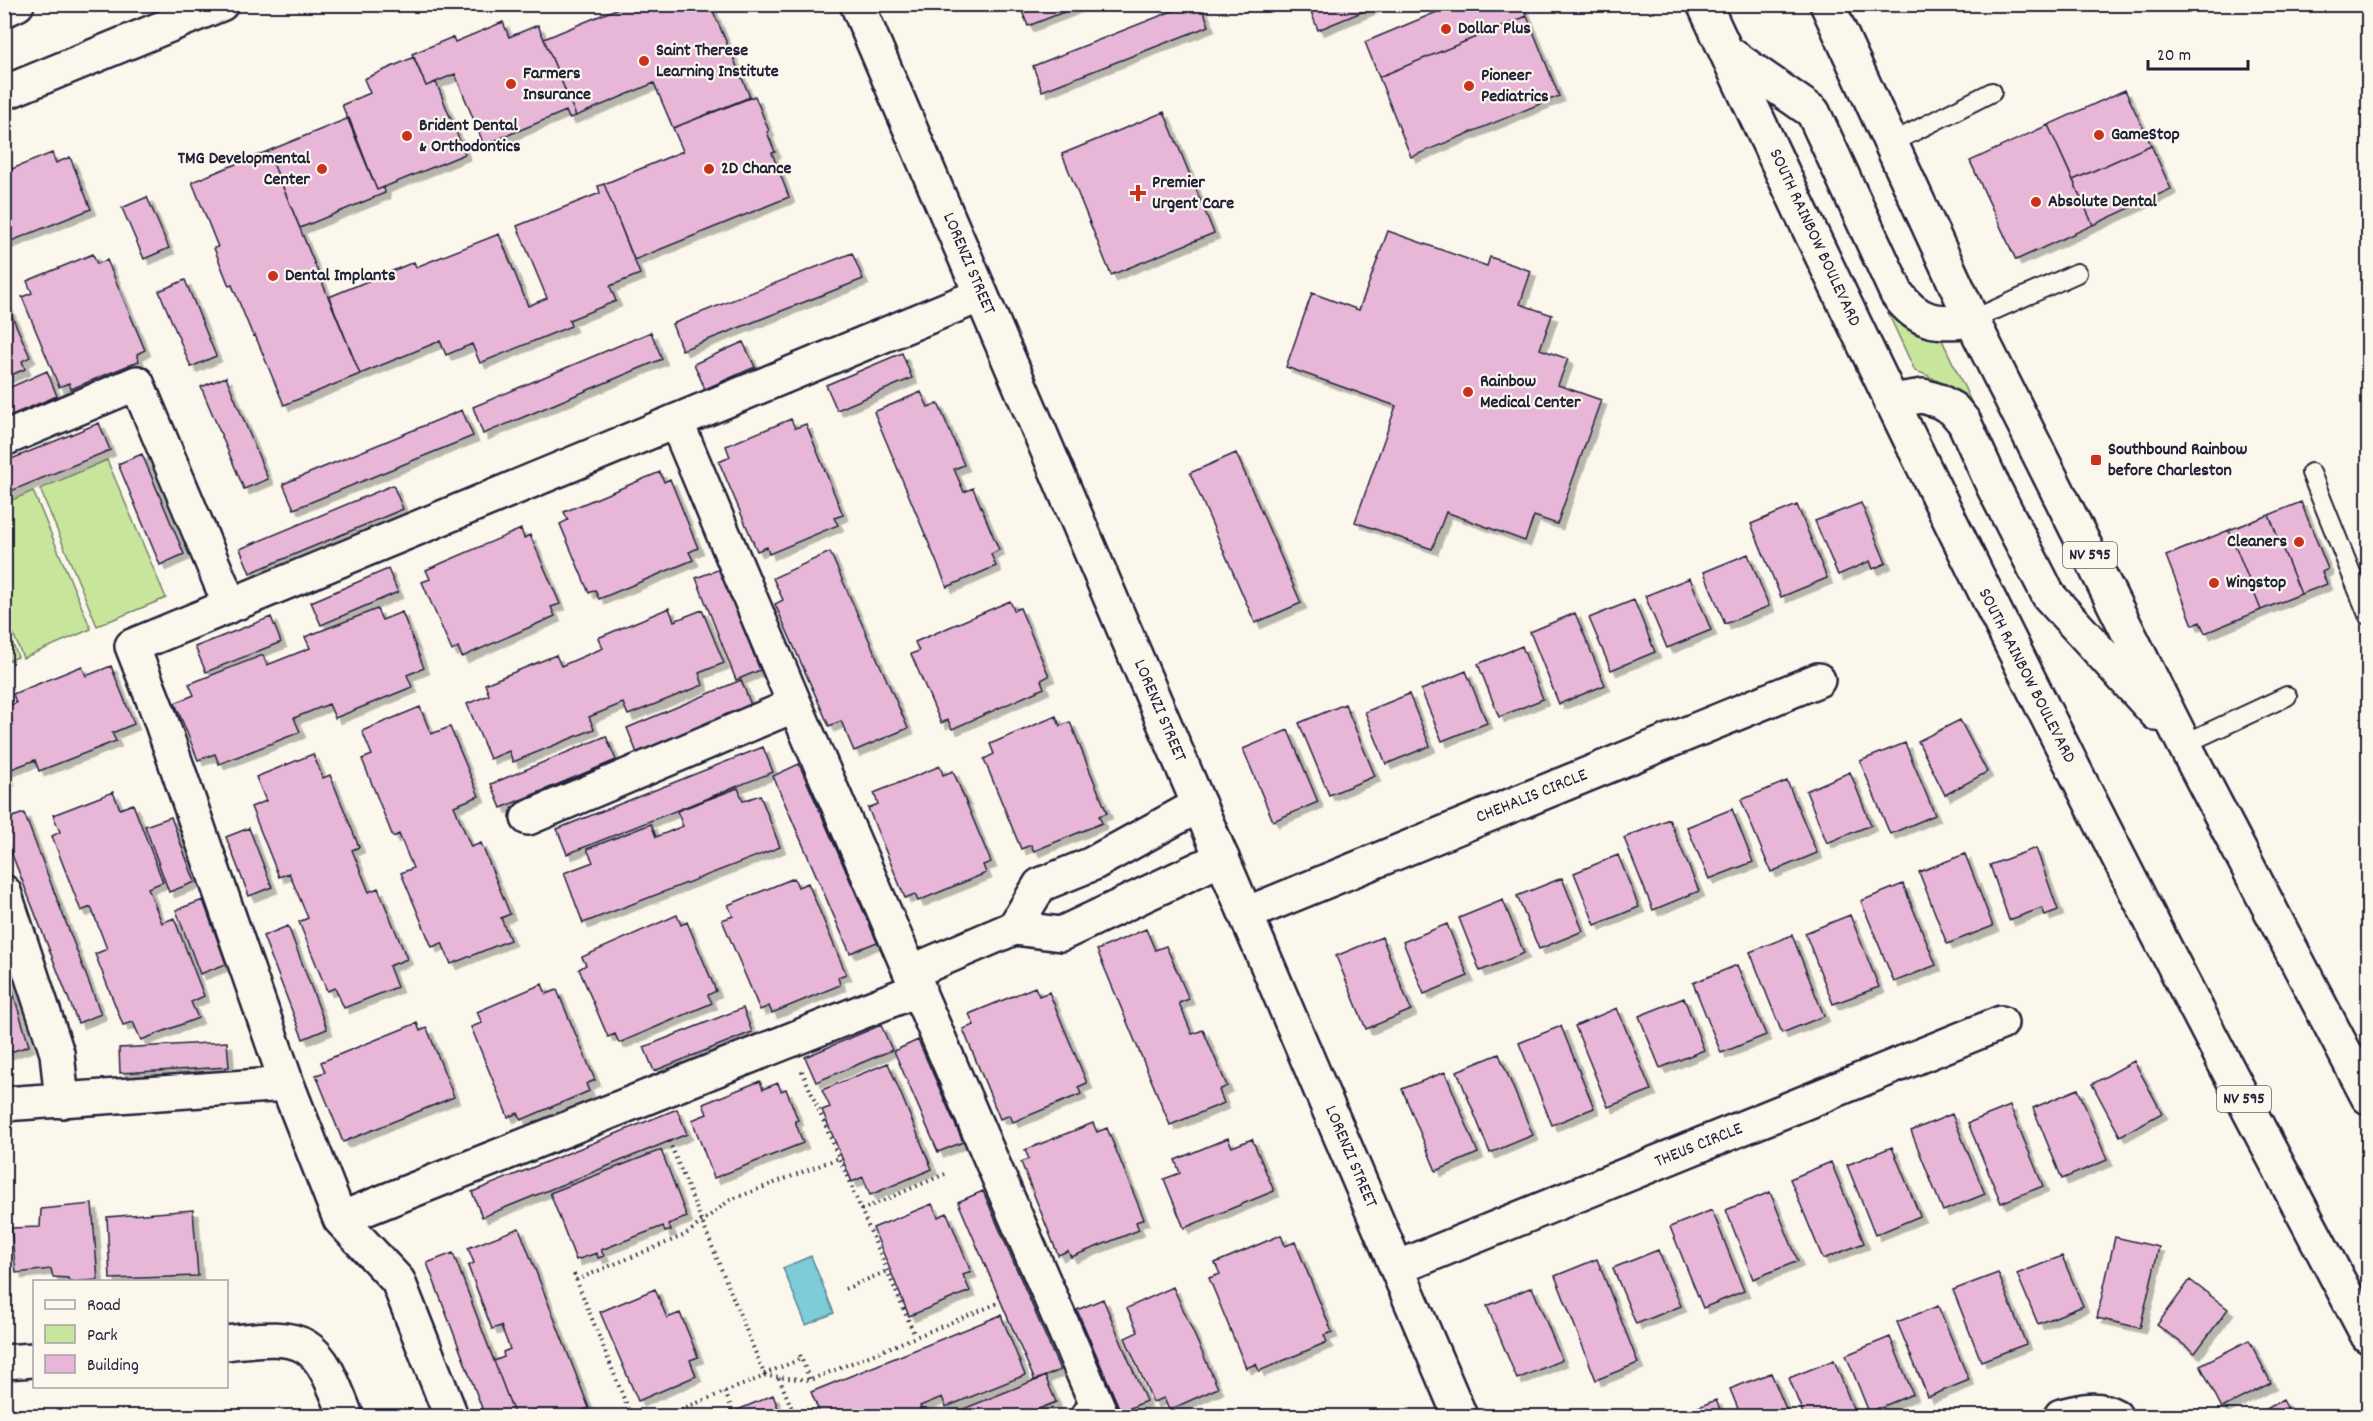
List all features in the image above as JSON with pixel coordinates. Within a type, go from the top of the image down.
[{"type":"street","points":[[4,10],[17,4]]},
{"type":"street","points":[[4,93],[221,4]]},
{"type":"street","name":"LORENZI STREET","points":[[857,4],[1460,1416]]},
{"type":"street","name":"SOUTH RAINBOW BOULEVARD","points":[[1704,4],[1890,401],[2136,896],[2360,1298],[2368,1336]]},
{"type":"street","name":"NV 595","points":[[1827,4],[1972,320],[2184,744],[2368,1097]]},
{"type":"street","points":[[1725,50],[1813,112],[1897,294],[1907,308],[1921,318],[1938,322],[1972,320]]},
{"type":"street","points":[[451,1416],[398,1281],[340,1219],[286,1084],[158,712],[132,646],[981,295]]},
{"type":"street","points":[[4,439],[137,383],[230,606]]},
{"type":"street","points":[[1890,401],[1923,396],[1939,400],[1953,409],[1964,422],[1994,488],[2049,596],[2184,744]]},
{"type":"street","points":[[676,420],[795,705],[1100,1412],[1088,1416]]},
{"type":"street","name":"CHEHALIS CIRCLE","points":[[1246,914],[1818,680]]},
{"type":"street","points":[[528,818],[795,705]]},
{"type":"street","points":[[340,1219],[915,981],[1014,928],[1040,885],[1092,864],[1199,805]]},
{"type":"street","points":[[1014,928],[1061,934],[1222,858]]},
{"type":"street","points":[[4,892],[57,1053],[62,1101]]},
{"type":"street","name":"THEUS CIRCLE","points":[[1397,1268],[2001,1023]]},
{"type":"street","points":[[4,1104],[286,1084]]},
{"type":"street","points":[[228,1343],[272,1337],[294,1340],[305,1346],[328,1372],[346,1416]]},
{"type":"street","points":[[4,1362],[33,1360]]},
{"type":"street","points":[[2061,1416],[2088,1410],[2109,1413]]},
{"type":"lane","points":[[1891,143],[1992,92]]},
{"type":"lane","points":[[1972,320],[2077,273]]},
{"type":"lane","points":[[2311,472],[2368,615]]},
{"type":"lane","points":[[2184,744],[2287,696]]},
{"type":"path","points":[[809,1087],[915,1336]]},
{"type":"path","points":[[669,1142],[764,1375]]},
{"type":"path","points":[[576,1280],[685,1235],[730,1200],[838,1158]]},
{"type":"path","points":[[861,1210],[945,1174]]},
{"type":"path","points":[[845,1289],[887,1271]]},
{"type":"path","points":[[574,1274],[631,1416]]},
{"type":"path","points":[[764,1375],[810,1380],[1001,1302]]},
{"type":"path","points":[[664,1416],[725,1392],[800,1357],[810,1380]]},
{"type":"path","points":[[779,1378],[795,1416]]},
{"type":"path","points":[[725,1392],[733,1412]]},
{"type":"green space","points":[[1850,231],[1915,331],[1928,338],[1942,340],[2009,482],[1982,432],[1961,401],[1933,378],[1915,371],[1857,246],[1849,236]]},
{"type":"green space","points":[[107,460],[166,598],[97,626],[40,489]]},
{"type":"green space","points":[[33,491],[91,629],[23,658],[5,613],[5,503]]},
{"type":"green space","points":[[5,624],[18,657],[4,662]]},
{"type":"water","points":[[811,1256],[834,1313],[806,1325],[783,1268]]},
{"type":"building","name":"Saint Therese Learning Institute","points":[[628,4],[710,4],[750,97],[673,128],[654,83],[576,116],[544,39]]},
{"type":"building","points":[[1019,4],[1067,4],[1069,10],[1028,26]]},
{"type":"building","points":[[1067,4],[1082,4],[1069,10]]},
{"type":"building","points":[[1190,4],[1202,7],[1209,26],[1042,91],[1033,66]]},
{"type":"building","points":[[1308,4],[1381,4],[1318,30]]},
{"type":"building","name":"Dollar Plus","points":[[1456,4],[1522,4],[1527,16],[1379,77],[1365,42]]},
{"type":"building","name":"Pioneer Pediatrics","points":[[1527,16],[1559,96],[1411,157],[1379,77]]},
{"type":"building","name":"Farmers Insurance","points":[[503,22],[509,37],[538,25],[576,116],[569,118],[566,111],[484,145],[455,74],[426,86],[412,54],[453,37],[455,42]]},
{"type":"building","name":"Brident Dental & Orthodontics","points":[[414,57],[426,86],[436,82],[465,154],[377,190],[342,105],[370,93],[364,79]]},
{"type":"building","name":"GameStop","points":[[2125,90],[2151,145],[2073,180],[2048,125]]},
{"type":"building","name":"2D Chance","points":[[755,96],[769,131],[767,132],[775,152],[772,153],[789,197],[634,260],[604,184],[683,151],[673,128]]},
{"type":"building","name":"Premier Urgent Care","points":[[1164,112],[1214,233],[1111,275],[1062,154]]},
{"type":"building","name":"TMG Developmental Center","points":[[349,118],[377,190],[384,187],[385,193],[300,228],[268,151]]},
{"type":"building","name":"Absolute Dental","points":[[2048,125],[2093,225],[2016,260],[1970,161]]},
{"type":"building","points":[[2151,145],[2171,189],[2093,225],[2073,180]]},
{"type":"building","name":"Dental Implants","points":[[268,151],[360,374],[284,405],[232,285],[229,286],[214,248],[218,247],[192,182]]},
{"type":"building","points":[[52,153],[56,163],[70,157],[91,209],[4,244],[4,172]]},
{"type":"building","points":[[604,184],[640,274],[610,286],[616,301],[569,320],[571,326],[480,363],[472,344],[446,355],[440,341],[360,374],[329,297],[414,262],[416,267],[499,234],[528,306],[547,298],[517,226],[600,193],[598,186]]},
{"type":"building","points":[[147,197],[169,248],[144,259],[122,208]]},
{"type":"building","name":"Rainbow Medical Center","points":[[1388,231],[1487,266],[1490,257],[1531,271],[1520,304],[1552,315],[1540,349],[1568,359],[1558,385],[1601,400],[1557,524],[1534,516],[1525,541],[1446,512],[1432,549],[1355,522],[1396,406],[1286,367],[1312,293],[1359,310]]},
{"type":"building","points":[[852,253],[863,279],[682,350],[672,324]]},
{"type":"building","points":[[93,254],[97,264],[107,260],[145,350],[137,354],[139,361],[71,389],[69,383],[59,387],[22,297],[32,293],[27,281]]},
{"type":"building","points":[[185,280],[216,356],[191,367],[159,291]]},
{"type":"building","points":[[4,298],[30,357],[22,361],[25,369],[4,378]]},
{"type":"building","points":[[651,332],[662,359],[483,434],[473,407]]},
{"type":"building","points":[[743,342],[755,367],[705,389],[694,364]]},
{"type":"building","points":[[902,353],[912,378],[837,410],[826,385]]},
{"type":"building","points":[[47,371],[57,396],[4,418],[4,390]]},
{"type":"building","points":[[226,377],[268,479],[244,489],[201,387]]},
{"type":"building","points":[[921,392],[928,407],[938,403],[964,465],[954,469],[964,492],[973,488],[999,550],[991,554],[996,566],[947,587],[874,412]]},
{"type":"building","points":[[462,410],[473,436],[294,509],[283,484]]},
{"type":"building","points":[[791,419],[795,428],[806,424],[843,515],[834,518],[838,525],[769,554],[767,547],[757,551],[719,462],[730,457],[726,446]]},
{"type":"building","points":[[99,423],[110,450],[4,494],[4,462]]},
{"type":"building","points":[[1236,453],[1301,603],[1255,623],[1190,473]]},
{"type":"building","points":[[142,454],[184,554],[160,565],[118,464]]},
{"type":"building","points":[[660,472],[664,482],[670,479],[698,548],[689,552],[693,560],[599,599],[595,590],[589,593],[560,524],[568,520],[564,512]]},
{"type":"building","points":[[393,485],[403,509],[250,573],[240,549]]},
{"type":"building","name":"Cleaners","points":[[2301,502],[2328,569],[2322,572],[2327,584],[2301,594],[2269,515]]},
{"type":"building","points":[[1861,503],[1886,563],[1873,569],[1870,561],[1838,575],[1815,521]]},
{"type":"building","points":[[1797,505],[1827,578],[1781,597],[1751,524]]},
{"type":"building","points":[[2269,515],[2301,594],[2261,610],[2229,530]]},
{"type":"building","points":[[521,529],[524,538],[530,535],[560,604],[551,607],[555,616],[462,657],[458,647],[452,651],[422,582],[430,579],[426,570]]},
{"type":"building","name":"Wingstop","points":[[2229,530],[2261,610],[2205,633],[2200,622],[2193,625],[2166,556]]},
{"type":"building","points":[[830,552],[908,728],[854,751],[841,721],[829,726],[775,604],[783,600],[773,578]]},
{"type":"building","points":[[1748,554],[1769,606],[1725,624],[1704,572]]},
{"type":"building","points":[[388,569],[398,592],[321,625],[311,602]]},
{"type":"building","points":[[720,569],[760,670],[736,680],[696,578]]},
{"type":"building","points":[[1690,578],[1711,630],[1667,648],[1645,596]]},
{"type":"building","points":[[1634,600],[1655,652],[1611,670],[1589,618]]},
{"type":"building","points":[[1010,601],[1014,610],[1020,608],[1049,676],[1041,680],[1044,688],[952,729],[948,720],[941,723],[911,654],[919,651],[915,642]]},
{"type":"building","points":[[669,608],[674,621],[702,610],[724,663],[699,673],[703,685],[628,715],[623,703],[589,717],[594,729],[513,762],[509,751],[490,759],[467,704],[489,695],[485,684],[556,655],[561,666],[603,648],[598,638]]},
{"type":"building","points":[[377,609],[382,620],[402,612],[424,668],[407,675],[412,687],[335,718],[329,704],[294,718],[300,732],[219,764],[215,754],[198,760],[175,703],[194,695],[189,684],[263,655],[267,665],[310,648],[305,637]]},
{"type":"building","points":[[1575,613],[1605,685],[1559,704],[1530,632]]},
{"type":"building","points":[[271,617],[281,642],[206,672],[195,647]]},
{"type":"building","points":[[1522,646],[1543,699],[1499,717],[1478,664]]},
{"type":"building","points":[[82,666],[86,676],[111,666],[134,724],[112,733],[116,741],[39,771],[35,760],[6,771],[9,780],[4,782],[4,707],[16,703],[13,694]]},
{"type":"building","points":[[1466,671],[1487,723],[1442,741],[1421,690]]},
{"type":"building","points":[[741,680],[751,705],[637,753],[627,728]]},
{"type":"building","points":[[1409,694],[1430,746],[1386,764],[1365,712]]},
{"type":"building","points":[[1345,704],[1375,776],[1329,795],[1299,723]]},
{"type":"building","points":[[420,707],[431,734],[450,727],[479,796],[454,806],[471,847],[481,843],[510,914],[501,918],[510,940],[451,964],[442,943],[432,947],[401,873],[413,868],[399,834],[393,837],[362,759],[372,755],[362,731]]},
{"type":"building","points":[[1056,716],[1060,726],[1070,722],[1107,813],[1099,816],[1102,823],[1034,851],[1031,845],[1021,849],[984,759],[994,754],[990,744]]},
{"type":"building","points":[[1960,720],[1987,772],[1945,795],[1918,741]]},
{"type":"building","points":[[1288,730],[1318,802],[1273,821],[1243,749]]},
{"type":"building","points":[[606,736],[616,760],[501,808],[491,784]]},
{"type":"building","points":[[1905,743],[1935,815],[1890,834],[1860,761]]},
{"type":"building","points":[[763,747],[773,772],[567,854],[557,829]]},
{"type":"building","points":[[313,754],[323,778],[330,775],[359,847],[352,850],[369,892],[378,888],[407,959],[389,966],[397,987],[344,1008],[335,988],[327,991],[299,922],[308,918],[289,873],[279,877],[251,807],[266,801],[256,777]]},
{"type":"building","points":[[799,764],[877,942],[850,953],[773,776]]},
{"type":"building","points":[[940,766],[943,775],[953,771],[991,862],[983,865],[986,873],[918,901],[915,894],[905,898],[868,808],[878,804],[874,793]]},
{"type":"building","points":[[1850,772],[1871,825],[1827,843],[1806,791]]},
{"type":"building","points":[[1787,781],[1817,853],[1771,872],[1741,800]]},
{"type":"building","points":[[738,788],[743,801],[760,795],[780,847],[583,923],[564,873],[593,862],[587,849],[651,824],[656,837],[683,826],[677,811]]},
{"type":"building","points":[[113,792],[120,809],[133,804],[163,882],[148,888],[162,923],[174,918],[204,996],[191,1002],[198,1018],[141,1040],[133,1022],[123,1025],[95,954],[107,949],[91,907],[81,911],[52,836],[60,832],[53,815]]},
{"type":"building","points":[[1732,809],[1753,862],[1709,879],[1687,827]]},
{"type":"building","points":[[24,813],[101,1014],[78,1023],[4,834],[4,820]]},
{"type":"building","points":[[171,817],[195,882],[169,892],[145,826]]},
{"type":"building","points":[[1669,819],[1699,891],[1653,910],[1624,838]]},
{"type":"building","points":[[249,828],[272,887],[249,896],[226,837]]},
{"type":"building","points":[[2036,848],[2058,910],[2045,915],[2042,908],[2009,920],[1990,865]]},
{"type":"building","points":[[1965,854],[1993,926],[1947,944],[1919,872]]},
{"type":"building","points":[[1618,855],[1639,907],[1595,925],[1574,873]]},
{"type":"building","points":[[794,878],[798,887],[808,883],[846,974],[838,977],[840,985],[772,1013],[769,1006],[760,1010],[722,920],[733,916],[728,905]]},
{"type":"building","points":[[1562,878],[1583,931],[1539,949],[1517,896]]},
{"type":"building","points":[[1903,884],[1936,965],[1894,982],[1861,901]]},
{"type":"building","points":[[203,900],[226,964],[200,974],[176,910]]},
{"type":"building","points":[[1503,900],[1524,953],[1480,971],[1459,918]]},
{"type":"building","points":[[677,915],[681,925],[687,922],[716,991],[708,995],[712,1003],[619,1043],[615,1034],[608,1037],[579,969],[586,965],[582,957]]},
{"type":"building","points":[[1850,915],[1879,987],[1833,1004],[1805,933]]},
{"type":"building","points":[[1447,924],[1468,976],[1424,994],[1403,942]]},
{"type":"building","points":[[288,926],[327,1029],[303,1039],[263,936]]},
{"type":"building","points":[[1146,929],[1155,950],[1166,946],[1189,999],[1179,1003],[1192,1034],[1203,1030],[1227,1086],[1219,1090],[1224,1103],[1170,1125],[1097,950]]},
{"type":"building","points":[[1792,935],[1824,1016],[1782,1033],[1750,952]]},
{"type":"building","points":[[1382,937],[1411,1010],[1366,1029],[1336,956]]},
{"type":"building","points":[[4,962],[29,1046],[4,1054]]},
{"type":"building","points":[[1737,965],[1766,1035],[1721,1053],[1693,983]]},
{"type":"building","points":[[542,984],[546,994],[557,990],[595,1080],[586,1084],[589,1091],[521,1120],[518,1113],[508,1117],[471,1027],[482,1023],[477,1012]]},
{"type":"building","points":[[1035,987],[1039,996],[1049,992],[1087,1083],[1078,1087],[1081,1094],[1013,1122],[1010,1115],[1000,1119],[963,1029],[974,1025],[969,1014]]},
{"type":"building","points":[[1684,998],[1704,1050],[1660,1068],[1639,1016]]},
{"type":"building","points":[[743,1008],[752,1032],[654,1071],[644,1047]]},
{"type":"building","points":[[1617,1008],[1651,1090],[1608,1107],[1575,1026]]},
{"type":"building","points":[[417,1023],[420,1031],[427,1028],[454,1097],[343,1142],[316,1075],[325,1072],[321,1062]]},
{"type":"building","points":[[881,1025],[892,1050],[816,1082],[805,1057]]},
{"type":"building","points":[[1561,1026],[1594,1108],[1552,1125],[1519,1043]]},
{"type":"building","points":[[918,1040],[963,1142],[938,1152],[894,1051]]},
{"type":"building","points":[[227,1042],[229,1067],[120,1073],[119,1048]]},
{"type":"building","points":[[1499,1054],[1533,1135],[1490,1153],[1457,1071]]},
{"type":"building","points":[[2134,1061],[2162,1113],[2120,1136],[2092,1084]]},
{"type":"building","points":[[888,1063],[932,1169],[870,1195],[863,1177],[852,1182],[822,1110],[830,1107],[822,1090]]},
{"type":"building","points":[[1445,1072],[1478,1153],[1436,1171],[1402,1089]]},
{"type":"building","points":[[760,1081],[763,1089],[778,1083],[781,1091],[786,1089],[798,1120],[795,1121],[803,1143],[714,1178],[692,1120],[707,1114],[703,1104]]},
{"type":"building","points":[[2078,1089],[2107,1160],[2062,1179],[2033,1108]]},
{"type":"building","points":[[2010,1106],[2043,1186],[2001,1203],[1968,1123]]},
{"type":"building","points":[[677,1109],[687,1134],[482,1217],[472,1192]]},
{"type":"building","points":[[1952,1114],[1985,1194],[1943,1211],[1911,1131]]},
{"type":"building","points":[[1093,1123],[1097,1132],[1107,1128],[1144,1219],[1136,1222],[1139,1230],[1071,1257],[1068,1251],[1058,1255],[1021,1162],[1029,1159],[1025,1150]]},
{"type":"building","points":[[1228,1138],[1232,1147],[1252,1139],[1274,1191],[1184,1228],[1164,1179],[1180,1173],[1175,1160]]},
{"type":"building","points":[[1892,1147],[1920,1216],[1875,1235],[1847,1165]]},
{"type":"building","points":[[661,1150],[687,1217],[668,1224],[671,1230],[665,1232],[663,1226],[601,1250],[604,1256],[598,1258],[597,1253],[576,1260],[550,1193]]},
{"type":"building","points":[[1831,1162],[1864,1243],[1823,1259],[1790,1179]]},
{"type":"building","points":[[983,1191],[1060,1370],[1035,1381],[958,1202]]},
{"type":"building","points":[[1770,1192],[1798,1261],[1753,1279],[1726,1210]]},
{"type":"building","points":[[92,1204],[98,1280],[68,1280],[68,1278],[53,1277],[51,1269],[16,1273],[11,1228],[40,1227],[41,1209]]},
{"type":"building","points":[[932,1204],[938,1217],[947,1213],[971,1272],[963,1275],[970,1291],[909,1316],[873,1228]]},
{"type":"building","points":[[193,1210],[198,1276],[110,1279],[107,1217]]},
{"type":"building","points":[[1712,1210],[1744,1291],[1703,1308],[1670,1227]]},
{"type":"building","points":[[519,1228],[589,1408],[567,1416],[537,1416],[535,1410],[515,1416],[494,1361],[504,1357],[503,1352],[510,1349],[501,1326],[492,1329],[468,1266],[474,1263],[468,1248]]},
{"type":"building","points":[[1281,1235],[1285,1246],[1295,1242],[1332,1332],[1324,1335],[1327,1342],[1259,1371],[1256,1364],[1246,1368],[1209,1278],[1220,1274],[1215,1263]]},
{"type":"building","points":[[2115,1237],[2159,1247],[2140,1328],[2097,1318]]},
{"type":"building","points":[[1658,1250],[1681,1306],[1636,1324],[1613,1268]]},
{"type":"building","points":[[453,1253],[515,1416],[485,1416],[427,1263]]},
{"type":"building","points":[[2062,1256],[2083,1306],[2038,1324],[2017,1274]]},
{"type":"building","points":[[1597,1259],[1638,1363],[1596,1380],[1555,1276]]},
{"type":"building","points":[[1998,1273],[2026,1344],[1981,1361],[1953,1290]]},
{"type":"building","points":[[2190,1280],[2228,1309],[2195,1353],[2157,1325]]},
{"type":"building","points":[[1173,1287],[1218,1388],[1169,1410],[1164,1398],[1153,1402],[1125,1338],[1138,1332],[1127,1308]]},
{"type":"building","points":[[1532,1287],[1562,1360],[1517,1379],[1487,1306]]},
{"type":"building","points":[[655,1289],[667,1318],[680,1313],[698,1357],[690,1360],[696,1376],[638,1401],[600,1312]]},
{"type":"building","points":[[1103,1299],[1146,1401],[1121,1412],[1077,1310]]},
{"type":"building","points":[[1938,1306],[1969,1380],[1928,1397],[1897,1322]]},
{"type":"building","points":[[1001,1315],[1025,1375],[946,1407],[942,1397],[920,1406],[923,1415],[919,1416],[821,1416],[811,1392]]},
{"type":"building","points":[[1890,1337],[1913,1394],[1869,1412],[1846,1355]]},
{"type":"building","points":[[2249,1340],[2271,1383],[2222,1408],[2200,1365]]},
{"type":"building","points":[[1834,1360],[1856,1416],[1804,1416],[1789,1378]]},
{"type":"building","points":[[1771,1373],[1789,1416],[1741,1416],[1730,1389]]},
{"type":"building","points":[[1045,1376],[1056,1402],[1021,1416],[946,1416]]},
{"type":"building","points":[[773,1395],[781,1416],[721,1416],[733,1412]]},
{"type":"building","points":[[1716,1400],[1723,1416],[1676,1416]]},
{"type":"building","points":[[2283,1400],[2292,1416],[2253,1416]]},
{"type":"building","points":[[276,1412],[276,1416],[239,1416]]},
{"type":"place","name":"Dollar Plus","points":[[1446,29]]},
{"type":"place","name":"Saint Therese Learning Institute","points":[[644,61]]},
{"type":"place","name":"Farmers Insurance","points":[[511,84]]},
{"type":"place","name":"Pioneer Pediatrics","points":[[1469,86]]},
{"type":"place","name":"GameStop","points":[[2099,135]]},
{"type":"place","name":"Brident Dental & Orthodontics","points":[[407,136]]},
{"type":"place","name":"TMG Developmental Center","points":[[322,169]]},
{"type":"place","name":"2D Chance","points":[[709,169]]},
{"type":"place","name":"Premier Urgent Care","points":[[1138,193]]},
{"type":"place","name":"Absolute Dental","points":[[2036,202]]},
{"type":"place","name":"Dental Implants","points":[[273,276]]},
{"type":"place","name":"Rainbow Medical Center","points":[[1468,392]]},
{"type":"place","name":"Southbound Rainbow before Charleston","points":[[2096,460]]},
{"type":"place","name":"Cleaners","points":[[2299,542]]},
{"type":"place","name":"Wingstop","points":[[2214,583]]}]
